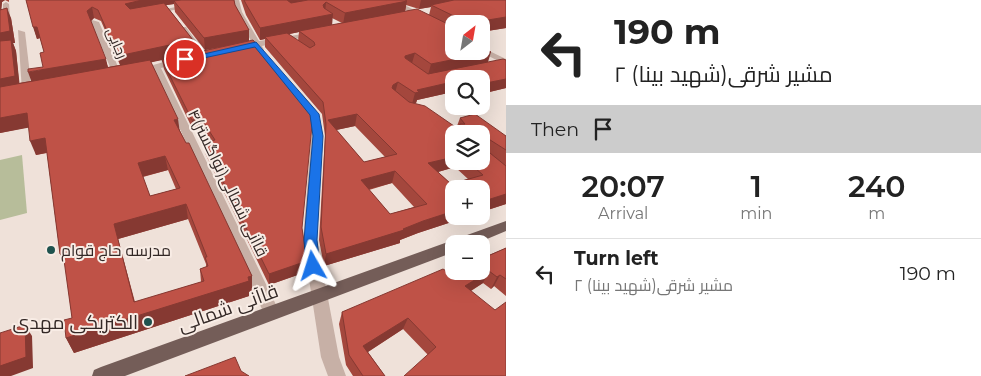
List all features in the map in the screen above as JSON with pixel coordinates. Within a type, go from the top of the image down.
[{"type":"main road","points":[[483,235],[506,226]]},
{"type":"main road","name":"قاآنی شمالی","points":[[101,376],[445,249]]},
{"type":"street","points":[[142,14],[226,0]]},
{"type":"street","points":[[236,0],[239,12],[256,44],[269,61]]},
{"type":"street","points":[[390,0],[445,29]]},
{"type":"street","points":[[0,18],[7,16],[6,4]]},
{"type":"street","points":[[168,9],[173,17]]},
{"type":"street","points":[[407,16],[426,13]]},
{"type":"street","name":"رجایی","points":[[95,22],[112,75],[156,67]]},
{"type":"street","points":[[156,67],[198,56],[179,25]]},
{"type":"street","points":[[21,32],[19,47],[27,92]]},
{"type":"street","points":[[229,50],[256,44],[292,42],[325,32]]},
{"type":"street","points":[[490,54],[506,63]]},
{"type":"street","points":[[488,67],[506,63]]},
{"type":"street","name":"۴قاآنی شمالی(نواگستر)","points":[[156,67],[272,313]]},
{"type":"street","points":[[292,88],[315,114],[317,120],[318,136],[310,240],[330,357],[337,376]]},
{"type":"green space","points":[[22,155],[27,213],[0,220],[0,160]]},
{"type":"building","points":[[26,0],[142,0],[125,4],[130,9],[164,3],[193,40],[118,56],[98,10],[92,7],[87,11],[106,59],[28,72],[28,69],[43,67],[40,53],[44,52],[37,27],[33,27]]},
{"type":"building","points":[[234,0],[249,30],[204,38],[174,1]]},
{"type":"building","points":[[244,0],[287,0],[291,3],[308,0],[407,1],[345,13],[326,2],[323,5],[324,8],[333,14],[260,28]]},
{"type":"building","points":[[454,0],[506,0],[506,17],[490,20],[490,15],[452,15],[431,5]]},
{"type":"building","points":[[7,8],[10,31],[0,33],[0,10]]},
{"type":"building","points":[[417,9],[445,23],[445,60],[451,60],[431,64],[415,53],[405,56],[405,58],[428,74],[445,71],[445,84],[417,90],[419,92],[415,93],[398,82],[392,88],[409,102],[425,106],[453,125],[445,125],[445,159],[428,163],[447,180],[445,180],[445,214],[404,230],[326,254],[321,227],[326,124],[323,102],[265,37],[287,33],[310,48],[315,45],[314,42],[299,31]],"holes":[[[357,114],[397,154],[364,162],[328,120]],[[395,171],[427,204],[390,214],[361,180]]]},
{"type":"building","points":[[11,40],[15,76],[0,79],[0,41]]},
{"type":"building","points":[[253,40],[309,105],[312,125],[302,228],[307,261],[269,274],[204,143],[215,140],[201,118],[192,120],[162,60]]},
{"type":"building","points":[[503,59],[506,60],[506,79],[490,82],[490,70],[448,70]]},
{"type":"building","points":[[150,60],[178,119],[174,120],[186,143],[189,143],[252,276],[248,277],[249,281],[66,338],[64,320],[72,318],[63,253],[60,254],[45,138],[30,141],[27,113],[0,118],[0,87]],"holes":[[[165,156],[180,188],[150,196],[138,163]],[[186,204],[207,257],[205,257],[208,266],[200,269],[204,281],[134,302],[114,224]]]},
{"type":"building","points":[[476,115],[506,136],[506,150],[490,140],[490,125],[460,125],[465,124],[460,118]]},
{"type":"building","points":[[490,153],[506,166],[506,194],[490,199],[490,180],[465,180],[483,175],[477,170],[490,170]]},
{"type":"building","points":[[506,248],[506,279],[500,275],[497,277],[490,272],[490,255]]},
{"type":"building","points":[[443,269],[445,270],[445,280],[475,280],[465,286],[495,310],[506,302],[506,376],[404,376],[436,347],[408,318],[363,346],[385,376],[363,376],[349,355],[342,312]]},
{"type":"building","points":[[25,325],[26,357],[0,366],[0,333]]},
{"type":"building","points":[[235,357],[241,371],[249,376],[185,376]]},
{"type":"place","name":"مدرسه حاج قوام","points":[[51,250]]},
{"type":"place","name":"الکتریکی مهدی","points":[[148,322]]},
{"type":"route","points":[[185,59],[256,44],[315,114],[318,136],[310,240],[313,266]]}]
